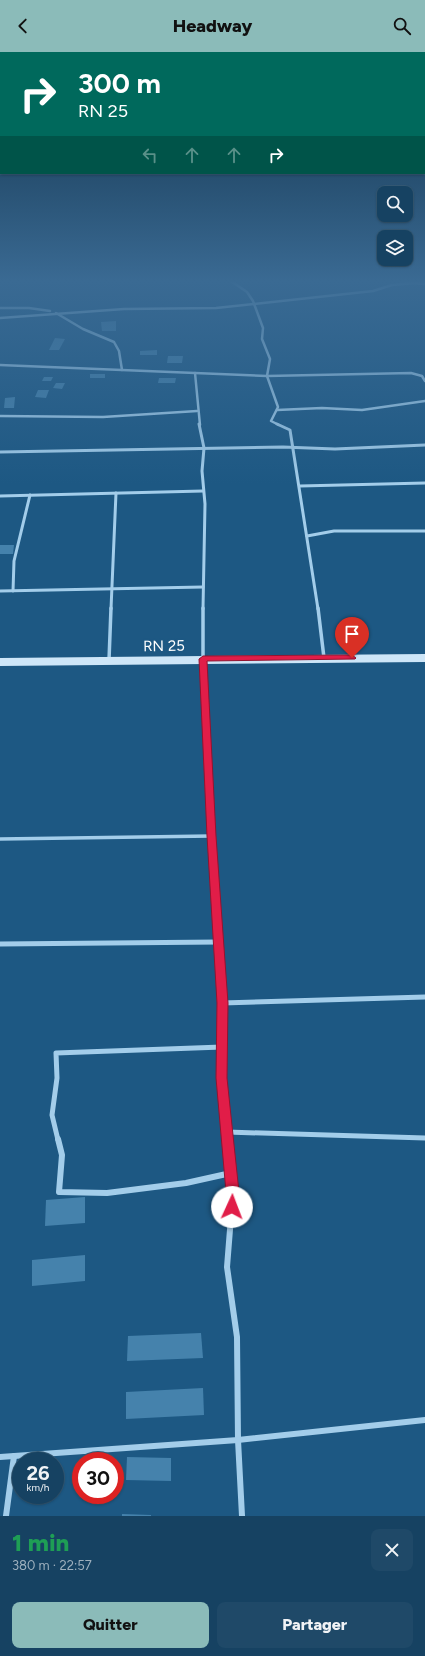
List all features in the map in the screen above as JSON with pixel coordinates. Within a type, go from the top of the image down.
[{"type":"main road","name":"RN 25","points":[[0,662],[425,658]]},
{"type":"street","points":[[118,347],[121,352],[122,370]]},
{"type":"street","points":[[265,347],[270,359],[267,376],[278,406],[277,410],[272,416],[271,421],[290,430],[294,448],[316,587],[324,658]]},
{"type":"street","points":[[0,365],[267,376],[418,374],[425,372]]},
{"type":"street","points":[[195,373],[197,411],[204,448],[202,470],[205,504],[203,659],[222,1003],[221,1078],[233,1192],[227,1267],[237,1337],[238,1440],[242,1516]]},
{"type":"street","points":[[418,374],[425,381]]},
{"type":"street","points":[[277,410],[322,408],[362,410],[425,401]]},
{"type":"street","points":[[0,416],[32,415],[103,417],[197,411]]},
{"type":"street","points":[[0,452],[204,448],[335,449],[425,445]]},
{"type":"street","points":[[300,486],[425,483]]},
{"type":"street","points":[[0,496],[203,491]]},
{"type":"street","points":[[109,660],[116,493]]},
{"type":"street","points":[[13,590],[14,561],[30,495]]},
{"type":"street","points":[[308,536],[334,531],[425,531]]},
{"type":"street","points":[[0,591],[203,587]]},
{"type":"street","points":[[0,839],[212,836]]},
{"type":"street","points":[[0,944],[219,942]]},
{"type":"street","points":[[222,1003],[425,997]]},
{"type":"street","points":[[222,1046],[56,1053],[57,1078],[52,1115],[62,1155],[59,1192],[107,1193],[186,1182],[231,1173]]},
{"type":"street","points":[[227,1132],[425,1138]]},
{"type":"street","points":[[64,1452],[238,1440],[425,1420]]},
{"type":"street","points":[[0,1457],[12,1456]]},
{"type":"street","points":[[6,1516],[12,1471]]},
{"type":"building","points":[[50,347],[60,347],[59,350],[49,350]]},
{"type":"building","points":[[157,350],[157,355],[140,355],[140,351]]},
{"type":"building","points":[[168,356],[183,356],[182,363],[167,363]]},
{"type":"building","points":[[90,374],[105,374],[105,378],[90,378]]},
{"type":"building","points":[[44,377],[53,377],[51,381],[42,381]]},
{"type":"building","points":[[159,378],[176,378],[175,383],[158,383]]},
{"type":"building","points":[[56,383],[65,383],[62,389],[53,388]]},
{"type":"building","points":[[38,390],[49,390],[46,398],[35,397]]},
{"type":"building","points":[[15,397],[14,408],[4,408],[5,398]]},
{"type":"building","points":[[0,545],[14,545],[13,554],[0,554]]},
{"type":"building","points":[[85,1197],[85,1223],[45,1226],[46,1200]]},
{"type":"building","points":[[85,1255],[85,1281],[32,1286],[32,1260]]},
{"type":"building","points":[[201,1333],[203,1358],[127,1361],[128,1336]]},
{"type":"building","points":[[203,1388],[204,1415],[126,1419],[126,1392]]},
{"type":"building","points":[[127,1457],[171,1458],[171,1481],[126,1480]]},
{"type":"building","points":[[122,1514],[151,1515],[151,1516],[122,1516]]},
{"type":"route","points":[[232,1207],[233,1192],[221,1078],[222,1003],[203,659],[352,658]]}]
